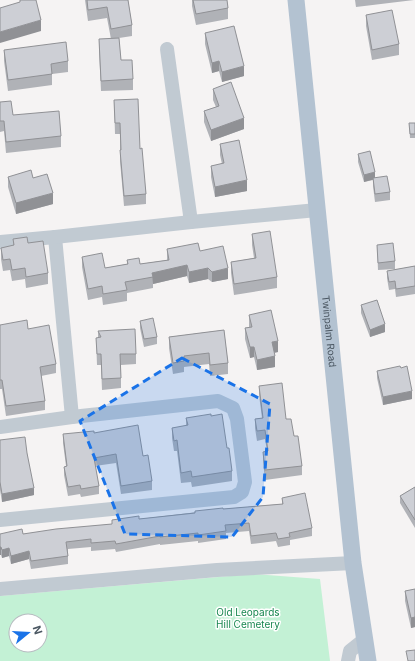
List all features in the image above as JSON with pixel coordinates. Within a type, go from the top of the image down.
[{"type":"main road","name":"Twinpalm Road","points":[[296,0],[353,563],[368,661]]},
{"type":"street","points":[[166,49],[191,222]]},
{"type":"street","points":[[0,242],[317,210]]},
{"type":"street","points":[[55,237],[72,417]]},
{"type":"street","points":[[0,427],[72,417],[218,401],[233,408],[237,419],[245,482],[242,492],[234,497],[0,520]]},
{"type":"street","points":[[0,589],[217,570],[353,563]]},
{"type":"street","points":[[348,661],[350,651],[365,639]]},
{"type":"highlighted area","points":[[182,358],[270,404],[263,497],[232,537],[125,534],[80,421]]},
{"type":"green space","name":"Old Leopards Hill Cemetery","points":[[253,574],[320,579],[330,661],[0,661],[0,596]]},
{"type":"building","points":[[20,0],[36,0],[41,20],[0,32],[0,8],[20,2]]},
{"type":"building","points":[[87,0],[128,0],[132,25],[111,29],[107,7],[88,10]]},
{"type":"building","points":[[193,0],[227,0],[228,8],[196,14]]},
{"type":"building","points":[[392,10],[399,44],[372,50],[366,15]]},
{"type":"building","points":[[234,26],[244,66],[222,72],[219,61],[212,63],[205,33]]},
{"type":"building","points":[[119,38],[121,60],[132,60],[133,79],[101,81],[99,39]]},
{"type":"building","points":[[66,42],[68,61],[51,64],[52,74],[8,80],[4,50]]},
{"type":"building","points":[[231,82],[244,118],[211,130],[204,111],[219,106],[213,89]]},
{"type":"building","points":[[138,99],[140,149],[142,148],[146,194],[124,196],[120,150],[120,123],[115,123],[114,100]]},
{"type":"building","points":[[11,101],[13,115],[59,111],[61,136],[6,142],[4,121],[0,121],[0,102]]},
{"type":"building","points":[[409,123],[415,123],[415,134],[410,134]]},
{"type":"building","points":[[239,140],[247,180],[215,187],[211,166],[224,163],[220,144]]},
{"type":"building","points":[[370,151],[375,172],[364,175],[358,154]]},
{"type":"building","points":[[31,170],[33,178],[47,174],[53,193],[16,203],[8,177]]},
{"type":"building","points":[[387,176],[390,192],[375,194],[373,178]]},
{"type":"building","points":[[270,231],[277,277],[234,284],[231,262],[256,258],[252,234]]},
{"type":"building","points":[[27,237],[28,243],[43,241],[48,273],[26,277],[25,268],[12,270],[10,259],[3,260],[1,248],[14,245],[13,239]]},
{"type":"building","points":[[198,243],[200,251],[223,246],[228,268],[212,272],[208,268],[189,272],[187,265],[152,273],[153,277],[125,282],[127,290],[103,294],[102,286],[88,289],[82,257],[102,253],[105,268],[128,264],[127,260],[139,258],[140,264],[169,260],[167,249]]},
{"type":"building","points":[[393,243],[395,261],[378,263],[377,245]]},
{"type":"building","points":[[415,266],[415,286],[396,289],[395,281],[389,282],[387,271]]},
{"type":"building","points":[[377,300],[385,324],[370,330],[361,305]]},
{"type":"building","points":[[271,310],[278,341],[272,342],[275,356],[257,360],[254,347],[250,347],[245,328],[252,327],[249,315]]},
{"type":"building","points":[[153,318],[157,337],[144,339],[140,321]]},
{"type":"building","points":[[27,320],[28,329],[49,325],[56,364],[40,367],[45,401],[6,406],[2,380],[0,380],[0,325]]},
{"type":"building","points":[[135,329],[136,354],[120,354],[121,378],[102,379],[101,354],[97,354],[96,338],[101,337],[98,331]]},
{"type":"building","points":[[224,330],[228,363],[210,365],[209,353],[184,356],[184,361],[173,363],[169,337]]},
{"type":"building","points":[[400,366],[401,368],[407,366],[412,391],[383,397],[377,371]]},
{"type":"building","points":[[282,383],[286,419],[291,419],[294,436],[298,436],[302,466],[265,470],[263,452],[268,451],[265,430],[257,431],[255,419],[263,418],[259,386]]},
{"type":"building","points":[[211,414],[211,416],[222,414],[232,471],[192,477],[191,471],[181,473],[177,440],[174,441],[172,428],[188,425],[186,418]]},
{"type":"building","points":[[138,425],[143,456],[148,455],[152,481],[121,486],[116,454],[94,458],[99,486],[81,489],[80,485],[68,487],[64,467],[67,466],[63,434],[94,431],[94,433]]},
{"type":"building","points":[[25,437],[34,488],[2,494],[0,482],[0,440]]},
{"type":"building","points":[[415,487],[415,520],[400,496]]},
{"type":"building","points":[[305,493],[312,528],[289,533],[290,537],[278,539],[276,533],[251,536],[249,523],[225,525],[226,531],[198,535],[198,533],[160,536],[116,544],[115,541],[91,543],[91,539],[66,542],[68,556],[31,561],[29,551],[11,556],[9,548],[2,550],[0,547],[0,534],[22,529],[23,534],[56,529],[112,524],[112,520],[139,516],[139,519],[195,513],[195,511],[223,508],[283,504],[282,498]]},
{"type":"building","points":[[415,589],[415,617],[411,618],[405,591]]},
{"type":"building","points":[[415,650],[415,661],[408,661],[406,651]]}]
